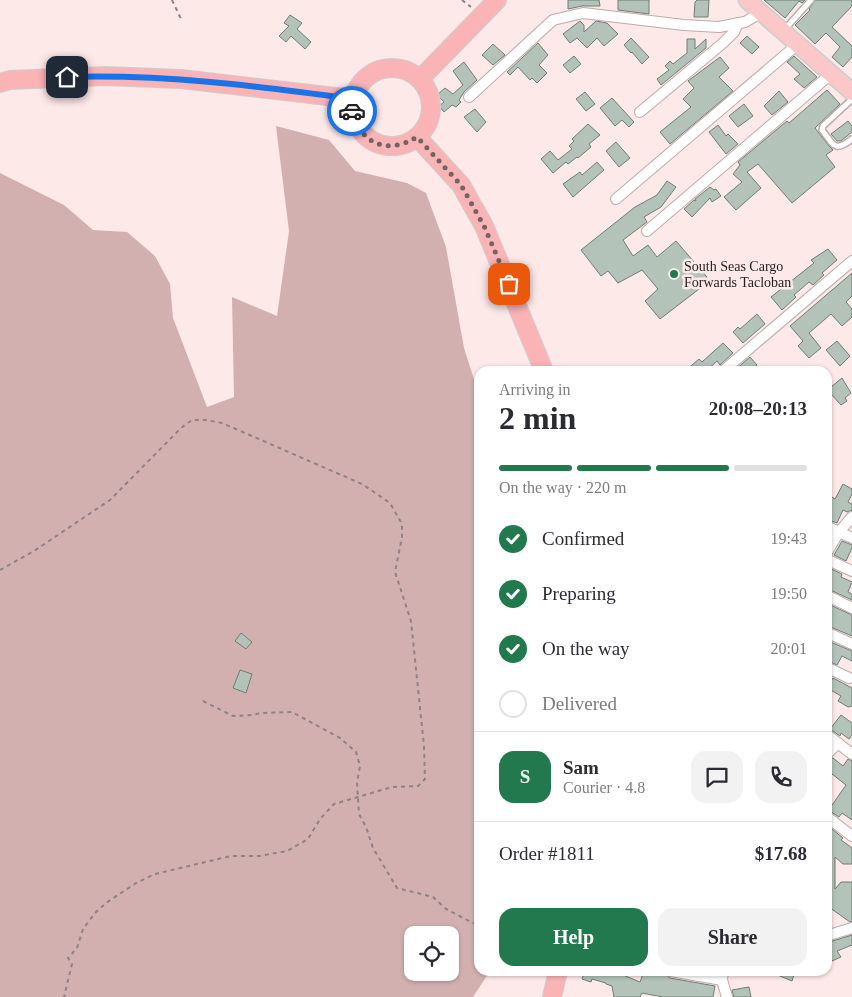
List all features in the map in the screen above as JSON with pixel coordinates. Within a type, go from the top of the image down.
[{"type":"highway","points":[[420,79],[497,0]]},
{"type":"highway","points":[[395,68],[409,71],[420,79],[428,90],[432,102],[431,116],[426,128],[417,137],[407,144],[395,146],[383,145],[372,141],[362,133],[352,111],[353,99],[358,86],[368,76],[380,69],[395,68]]},
{"type":"highway","points":[[0,83],[10,80],[105,76],[181,79],[353,99]]},
{"type":"highway","points":[[417,137],[461,185],[484,226],[542,366]]},
{"type":"highway","points":[[552,997],[557,976]]},
{"type":"main road","points":[[747,0],[852,92]]},
{"type":"street","points":[[469,97],[553,20],[583,13],[684,25],[719,26],[744,22],[762,12]]},
{"type":"street","points":[[640,112],[723,43],[734,32],[738,23]]},
{"type":"street","points":[[616,199],[798,44]]},
{"type":"street","points":[[647,231],[831,74]]},
{"type":"street","points":[[729,366],[852,260]]},
{"type":"street","points":[[832,544],[852,517]]},
{"type":"street","points":[[832,529],[852,538]]},
{"type":"street","points":[[832,562],[852,572]]},
{"type":"street","points":[[832,599],[852,608]]},
{"type":"street","points":[[832,635],[852,644]]},
{"type":"street","points":[[832,670],[849,678]]},
{"type":"street","points":[[832,738],[852,754]]},
{"type":"street","points":[[832,749],[838,743]]},
{"type":"street","points":[[832,821],[852,836]]},
{"type":"street","points":[[832,934],[852,928]]},
{"type":"street","points":[[723,976],[727,997]]},
{"type":"lane","points":[[783,31],[811,0]]},
{"type":"lane","points":[[852,99],[823,126],[822,130],[838,147],[852,138]]},
{"type":"path","points":[[172,0],[182,21]]},
{"type":"path","points":[[462,0],[471,7],[474,4]]},
{"type":"path","points":[[0,570],[110,500],[181,428],[192,420],[222,423],[362,484],[390,503],[402,524],[402,537],[395,572],[411,620],[424,746],[425,779],[418,786],[392,787],[334,804],[320,819],[308,839],[287,851],[258,856],[231,856],[155,874],[119,893],[96,913],[83,929],[77,948],[68,958],[72,964],[64,997]]},
{"type":"path","points":[[203,701],[233,716],[292,712],[340,738],[356,752],[360,766],[358,783],[359,814],[366,827],[373,848],[397,888],[433,897],[446,909],[474,922]]},
{"type":"shaded area","points":[[276,126],[329,140],[355,171],[407,183],[426,193],[446,247],[464,348],[474,379],[474,976],[487,976],[473,997],[0,997],[0,173],[64,205],[93,230],[127,232],[155,256],[170,284],[173,318],[207,407],[234,397],[232,297],[277,316],[289,231]]},
{"type":"building","points":[[568,0],[599,0],[600,6],[582,6],[568,9]]},
{"type":"building","points":[[618,0],[649,0],[649,14],[618,10]]},
{"type":"building","points":[[697,0],[709,0],[708,17],[694,17],[695,2]]},
{"type":"building","points":[[764,0],[805,0],[802,3],[799,1],[785,18]]},
{"type":"building","points":[[815,0],[852,0],[852,6],[832,27],[852,46],[852,57],[843,67],[832,57],[840,47],[826,33],[815,44],[795,25],[810,10]]},
{"type":"building","points":[[290,15],[302,23],[297,29],[311,42],[305,49],[291,36],[286,42],[279,36],[289,26],[284,23]]},
{"type":"building","points":[[580,21],[584,25],[584,32],[596,21],[607,23],[618,34],[604,46],[597,38],[587,48],[577,38],[570,43],[563,34]]},
{"type":"building","points":[[747,36],[759,47],[752,54],[740,43]]},
{"type":"building","points":[[631,38],[649,57],[642,64],[624,45]]},
{"type":"building","points":[[687,39],[695,39],[695,49],[706,39],[706,48],[661,85],[657,79],[669,70],[665,66],[670,61],[673,64],[687,53]]},
{"type":"building","points":[[538,43],[548,55],[539,65],[547,73],[537,83],[532,78],[530,80],[518,67],[510,75],[507,72]]},
{"type":"building","points":[[493,44],[505,55],[493,65],[482,55]]},
{"type":"building","points":[[574,56],[581,64],[570,73],[563,65]]},
{"type":"building","points":[[794,56],[817,77],[804,88],[794,79],[800,74],[787,62]]},
{"type":"building","points":[[720,57],[729,68],[719,77],[733,91],[670,144],[660,132],[691,107],[683,99],[694,88],[688,81]]},
{"type":"building","points":[[464,62],[477,80],[464,92],[459,100],[461,102],[456,107],[452,105],[444,112],[439,106],[444,102],[437,95],[445,88],[453,94],[463,85],[453,71]]},
{"type":"building","points":[[827,90],[840,104],[815,128],[833,150],[826,155],[835,167],[792,203],[758,164],[747,172],[761,188],[736,210],[724,197],[742,182],[733,174],[740,165],[738,162],[787,121],[789,123]]},
{"type":"building","points":[[779,91],[788,102],[772,115],[764,106]]},
{"type":"building","points":[[585,92],[595,104],[586,111],[576,99]]},
{"type":"building","points":[[612,98],[634,122],[629,127],[622,120],[615,126],[600,108]]},
{"type":"building","points":[[744,104],[753,116],[738,127],[729,116]]},
{"type":"building","points":[[475,109],[486,122],[477,132],[464,117]]},
{"type":"building","points":[[848,121],[852,126],[852,132],[841,141],[837,141],[831,134]]},
{"type":"building","points":[[588,124],[600,135],[589,144],[591,147],[578,158],[568,164],[566,162],[553,173],[541,159],[550,151],[558,160],[572,149],[569,146],[574,141],[572,139]]},
{"type":"building","points":[[718,125],[726,136],[728,134],[738,144],[726,154],[709,132]]},
{"type":"building","points":[[616,142],[630,158],[619,167],[606,151]]},
{"type":"building","points":[[597,162],[604,170],[573,197],[563,184],[580,172],[582,175]]},
{"type":"building","points":[[667,181],[676,187],[661,207],[644,217],[647,222],[623,240],[633,256],[648,245],[657,257],[676,241],[707,277],[705,280],[707,283],[660,319],[645,301],[658,289],[642,270],[618,283],[608,271],[601,276],[581,250],[635,207],[657,195]]},
{"type":"building","points":[[710,187],[714,190],[716,189],[721,196],[712,202],[710,198],[692,217],[684,209],[694,200],[696,201],[695,199]]},
{"type":"building","points":[[828,249],[837,260],[822,273],[824,275],[813,285],[809,282],[794,295],[796,297],[782,310],[771,297],[814,263],[811,260]]},
{"type":"building","points":[[852,273],[852,296],[846,302],[852,309],[852,317],[842,326],[831,314],[809,333],[821,348],[809,358],[798,346],[803,341],[790,326]]},
{"type":"building","points":[[757,314],[765,324],[743,343],[733,332],[738,327],[740,329]]},
{"type":"building","points":[[837,341],[850,356],[840,366],[826,350]]},
{"type":"building","points":[[723,343],[733,353],[720,365],[717,361],[712,366],[691,366],[699,359],[702,362]]},
{"type":"building","points":[[750,357],[757,365],[756,366],[740,366]]},
{"type":"building","points":[[842,378],[851,393],[845,398],[847,401],[841,405],[832,395],[832,386]]},
{"type":"building","points":[[843,484],[852,489],[848,502],[852,504],[852,510],[847,512],[843,510],[837,523],[832,521],[832,497],[835,499]]},
{"type":"building","points":[[842,541],[852,545],[846,561],[834,555]]},
{"type":"building","points":[[832,569],[842,574],[841,577],[852,582],[848,592],[852,594],[852,600],[832,591]]},
{"type":"building","points":[[832,606],[852,615],[852,636],[832,628]]},
{"type":"building","points":[[241,633],[252,642],[246,649],[235,641]]},
{"type":"building","points":[[832,643],[852,651],[852,661],[842,656],[837,665],[832,663]]},
{"type":"building","points":[[240,670],[252,674],[246,693],[233,688]]},
{"type":"building","points":[[833,678],[852,688],[852,706],[848,707],[838,701],[841,696],[832,691]]},
{"type":"building","points":[[841,715],[852,723],[852,735],[849,739],[841,733],[840,736],[832,730],[832,726]]},
{"type":"building","points":[[832,759],[843,766],[848,759],[852,761],[852,820],[842,813],[839,817],[832,812],[832,805],[846,785],[832,774]]},
{"type":"building","points":[[832,829],[843,838],[841,840],[852,848],[852,864],[843,864],[835,857],[835,889],[841,882],[852,882],[852,921],[850,922],[832,909]]},
{"type":"building","points":[[852,935],[852,945],[837,951],[841,957],[832,961],[832,941]]},
{"type":"building","points":[[583,976],[625,976],[640,982],[642,976],[668,976],[715,986],[713,997],[663,997],[642,993],[640,997],[614,997],[612,986],[592,979],[591,982],[582,979]]},
{"type":"building","points":[[780,976],[794,976],[792,981]]},
{"type":"building","points":[[749,987],[751,997],[734,997],[732,990]]},
{"type":"way so far","points":[[352,111],[362,133],[372,141],[383,145],[395,146],[407,144],[417,137],[461,185],[484,226],[509,284]]},
{"type":"place","name":"South Seas Cargo Forwards Tacloban","points":[[674,274]]},
{"type":"route","points":[[67,77],[105,76],[181,79],[271,88],[353,99],[352,111]]}]
